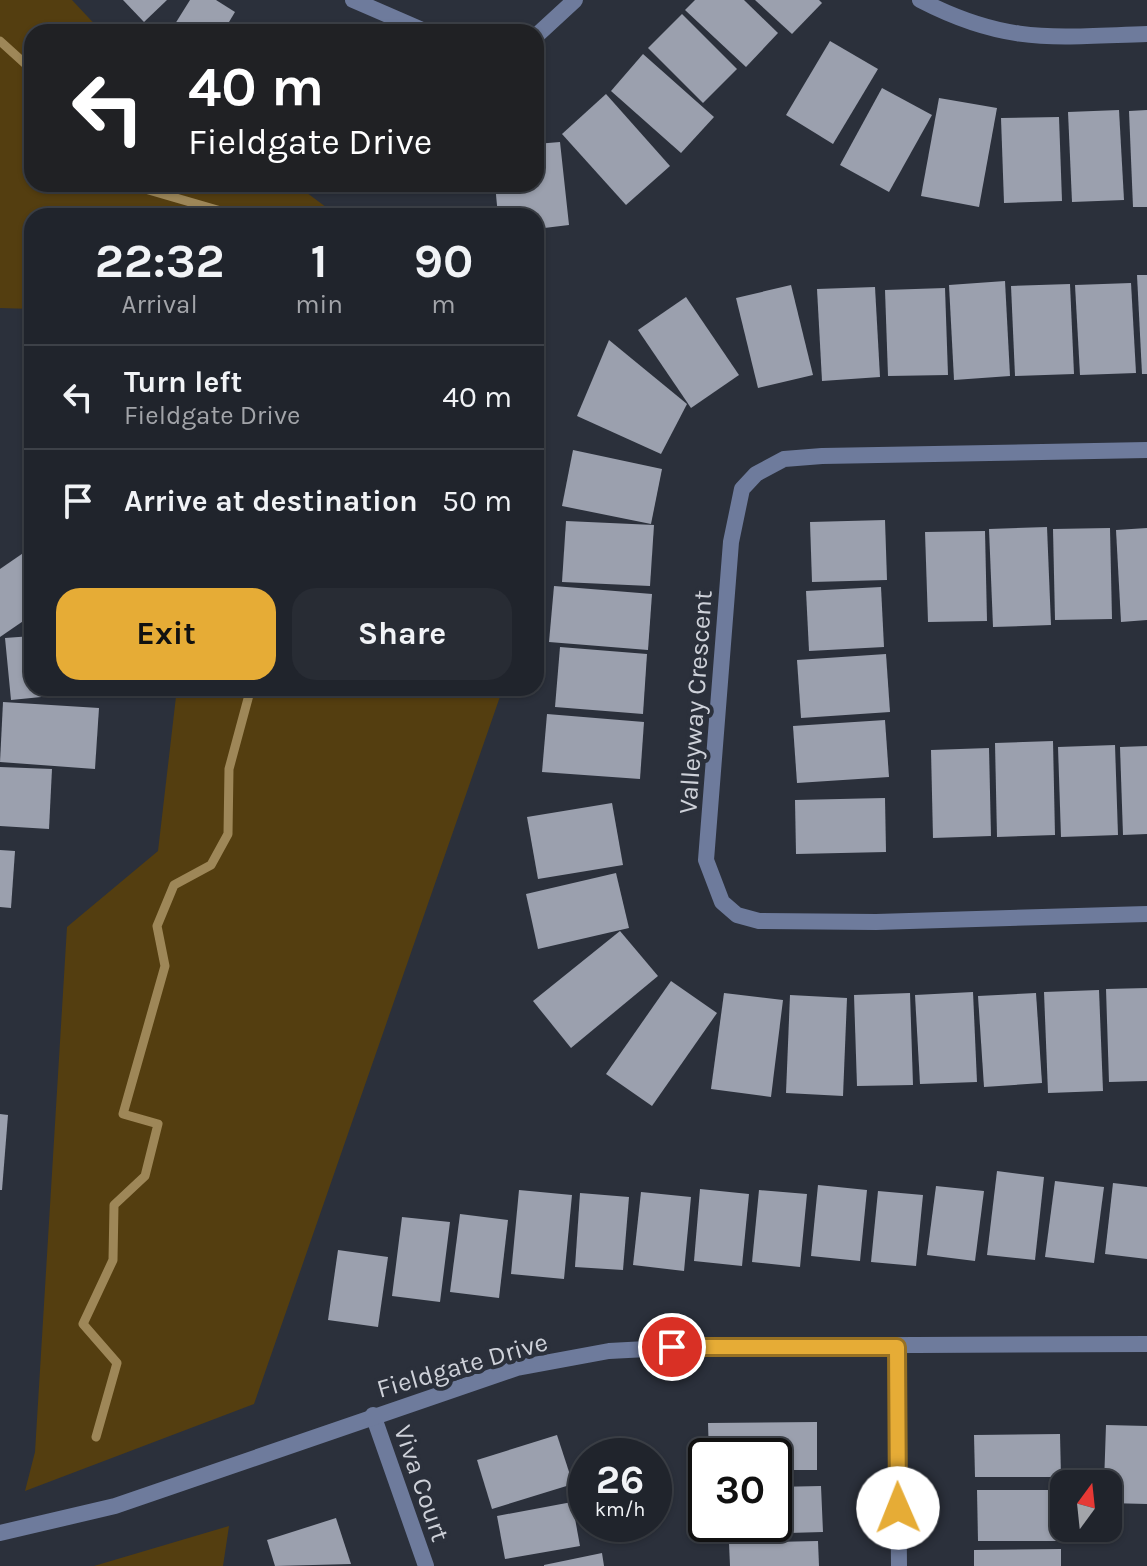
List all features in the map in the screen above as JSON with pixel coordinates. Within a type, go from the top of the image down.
[{"type":"street","points":[[353,0],[408,24]]},
{"type":"street","points":[[544,29],[575,0]]},
{"type":"street","points":[[920,0],[961,21],[1036,38],[1147,34]]},
{"type":"street","name":"Valleyway Crescent","points":[[1147,450],[822,456],[784,459],[756,474],[742,489],[731,542],[706,860],[722,902],[737,915],[759,921],[876,922],[1147,914]]},
{"type":"street","name":"Fieldgate Drive","points":[[0,1533],[115,1506],[517,1368],[609,1351],[704,1346],[1147,1344]]},
{"type":"street","points":[[897,1347],[899,1566]]},
{"type":"street","name":"Viva Court","points":[[373,1415],[426,1566]]},
{"type":"shaded area","points":[[0,0],[72,0],[94,24],[24,24],[24,192],[306,192],[327,208],[24,208],[24,309],[0,308]]},
{"type":"shaded area","points":[[176,696],[500,696],[254,1404],[25,1491],[35,1452],[67,927],[158,851]]},
{"type":"shaded area","points":[[229,1526],[223,1566],[94,1566]]},
{"type":"building","points":[[123,0],[167,0],[144,22]]},
{"type":"building","points":[[190,0],[216,0],[235,12],[228,24],[175,24]]},
{"type":"building","points":[[695,0],[744,0],[778,33],[746,67],[685,10]]},
{"type":"building","points":[[755,0],[819,0],[822,3],[792,34]]},
{"type":"building","points":[[682,14],[737,69],[703,103],[648,48]]},
{"type":"building","points":[[830,41],[878,69],[833,144],[786,115]]},
{"type":"building","points":[[643,54],[714,117],[681,153],[611,91]]},
{"type":"building","points":[[882,88],[932,115],[889,192],[840,165]]},
{"type":"building","points":[[606,94],[670,166],[626,205],[562,134]]},
{"type":"building","points":[[939,98],[997,108],[979,207],[921,196]]},
{"type":"building","points":[[1119,110],[1124,200],[1072,202],[1068,112]]},
{"type":"building","points":[[1147,110],[1147,207],[1133,207],[1129,111]]},
{"type":"building","points":[[1059,117],[1062,201],[1004,203],[1001,118]]},
{"type":"building","points":[[560,142],[569,225],[544,228],[544,208],[497,208],[496,192],[544,192],[544,143]]},
{"type":"building","points":[[1137,275],[1147,275],[1147,374],[1142,374]]},
{"type":"building","points":[[1005,281],[1010,376],[954,380],[949,285]]},
{"type":"building","points":[[1131,283],[1136,373],[1080,375],[1075,285]]},
{"type":"building","points":[[1070,284],[1074,374],[1015,376],[1011,286]]},
{"type":"building","points":[[791,285],[813,375],[758,388],[736,298]]},
{"type":"building","points":[[875,287],[880,377],[822,381],[817,289]]},
{"type":"building","points":[[945,288],[948,375],[888,376],[885,290]]},
{"type":"building","points":[[686,297],[739,375],[691,408],[638,330]]},
{"type":"building","points":[[609,340],[687,404],[661,454],[577,416]]},
{"type":"building","points":[[573,450],[662,469],[651,524],[562,506]]},
{"type":"building","points":[[885,520],[887,580],[812,582],[810,522]]},
{"type":"building","points":[[566,521],[654,525],[650,586],[562,582]]},
{"type":"building","points":[[1047,527],[1051,625],[993,627],[989,529]]},
{"type":"building","points":[[1110,528],[1112,619],[1055,620],[1053,529]]},
{"type":"building","points":[[1147,528],[1147,620],[1121,622],[1116,530]]},
{"type":"building","points":[[985,531],[987,621],[928,622],[925,532]]},
{"type":"building","points":[[24,552],[24,620],[0,637],[0,569]]},
{"type":"building","points":[[554,586],[652,594],[648,650],[549,642]]},
{"type":"building","points":[[881,587],[884,647],[809,651],[806,591]]},
{"type":"building","points":[[24,637],[24,696],[51,696],[11,700],[5,638]]},
{"type":"building","points":[[560,647],[647,654],[643,714],[555,707]]},
{"type":"building","points":[[886,654],[890,712],[801,718],[797,660]]},
{"type":"building","points":[[3,702],[99,708],[95,769],[0,762]]},
{"type":"building","points":[[547,714],[644,722],[640,779],[542,772]]},
{"type":"building","points":[[885,720],[889,777],[797,783],[793,726]]},
{"type":"building","points":[[1053,741],[1055,835],[997,837],[995,743]]},
{"type":"building","points":[[1115,745],[1118,835],[1061,837],[1058,747]]},
{"type":"building","points":[[1147,746],[1147,834],[1123,835],[1120,747]]},
{"type":"building","points":[[989,748],[991,836],[933,838],[931,750]]},
{"type":"building","points":[[0,767],[52,769],[49,829],[0,826]]},
{"type":"building","points":[[885,798],[886,852],[796,854],[795,800]]},
{"type":"building","points":[[612,803],[623,865],[538,879],[527,817]]},
{"type":"building","points":[[0,850],[15,851],[11,908],[0,907]]},
{"type":"building","points":[[616,873],[629,928],[538,949],[526,894]]},
{"type":"building","points":[[620,931],[658,976],[571,1048],[533,1001]]},
{"type":"building","points":[[671,981],[717,1013],[652,1106],[606,1074]]},
{"type":"building","points":[[1147,988],[1147,1081],[1109,1082],[1106,989]]},
{"type":"building","points":[[1099,990],[1103,1091],[1048,1093],[1044,992]]},
{"type":"building","points":[[973,992],[977,1082],[920,1084],[915,995]]},
{"type":"building","points":[[724,993],[783,1000],[771,1097],[711,1089]]},
{"type":"building","points":[[910,993],[913,1085],[857,1086],[854,995]]},
{"type":"building","points":[[1036,993],[1042,1083],[984,1087],[978,996]]},
{"type":"building","points":[[790,995],[847,998],[843,1096],[786,1093]]},
{"type":"building","points":[[0,1114],[8,1115],[2,1190],[0,1190]]},
{"type":"building","points":[[997,1171],[1044,1177],[1035,1260],[987,1255]]},
{"type":"building","points":[[1055,1181],[1104,1187],[1094,1263],[1045,1257]]},
{"type":"building","points":[[1113,1183],[1147,1187],[1147,1259],[1105,1254]]},
{"type":"building","points":[[818,1185],[867,1190],[860,1261],[811,1256]]},
{"type":"building","points":[[936,1186],[984,1191],[975,1261],[927,1255]]},
{"type":"building","points":[[700,1189],[749,1194],[742,1266],[694,1261]]},
{"type":"building","points":[[519,1190],[572,1195],[564,1279],[511,1274]]},
{"type":"building","points":[[759,1190],[807,1194],[800,1267],[752,1262]]},
{"type":"building","points":[[878,1191],[923,1195],[916,1266],[871,1262]]},
{"type":"building","points":[[641,1192],[691,1197],[684,1271],[633,1265]]},
{"type":"building","points":[[580,1193],[629,1197],[623,1270],[575,1267]]},
{"type":"building","points":[[460,1214],[508,1220],[499,1298],[450,1292]]},
{"type":"building","points":[[402,1217],[450,1222],[440,1302],[392,1296]]},
{"type":"building","points":[[338,1250],[388,1257],[378,1327],[328,1320]]},
{"type":"building","points":[[817,1422],[817,1470],[792,1470],[792,1438],[708,1438],[708,1423]]},
{"type":"building","points":[[1106,1425],[1147,1426],[1147,1504],[1122,1503],[1122,1470],[1104,1470]]},
{"type":"building","points":[[1060,1434],[1061,1470],[1050,1470],[1050,1477],[975,1477],[974,1435]]},
{"type":"building","points":[[557,1435],[568,1469],[568,1486],[492,1509],[477,1460]]},
{"type":"building","points":[[821,1486],[823,1532],[792,1533],[792,1487]]},
{"type":"building","points":[[977,1490],[1050,1490],[1050,1541],[978,1541]]},
{"type":"building","points":[[568,1503],[568,1542],[579,1542],[580,1546],[505,1559],[497,1516]]},
{"type":"building","points":[[336,1518],[351,1564],[275,1566],[267,1540]]},
{"type":"building","points":[[818,1541],[819,1566],[730,1566],[729,1543]]},
{"type":"building","points":[[1061,1549],[1061,1566],[974,1566],[974,1550]]},
{"type":"building","points":[[602,1553],[604,1566],[544,1566],[544,1565]]},
{"type":"waterway","points":[[0,41],[24,63]]},
{"type":"waterway","points":[[156,192],[210,208]]},
{"type":"waterway","points":[[96,1437],[117,1363],[83,1324],[113,1260],[114,1205],[145,1176],[158,1124],[123,1114],[165,966],[157,926],[174,885],[211,865],[228,834],[229,769],[249,696]]},
{"type":"route","points":[[672,1347],[897,1347],[898,1508]]}]
